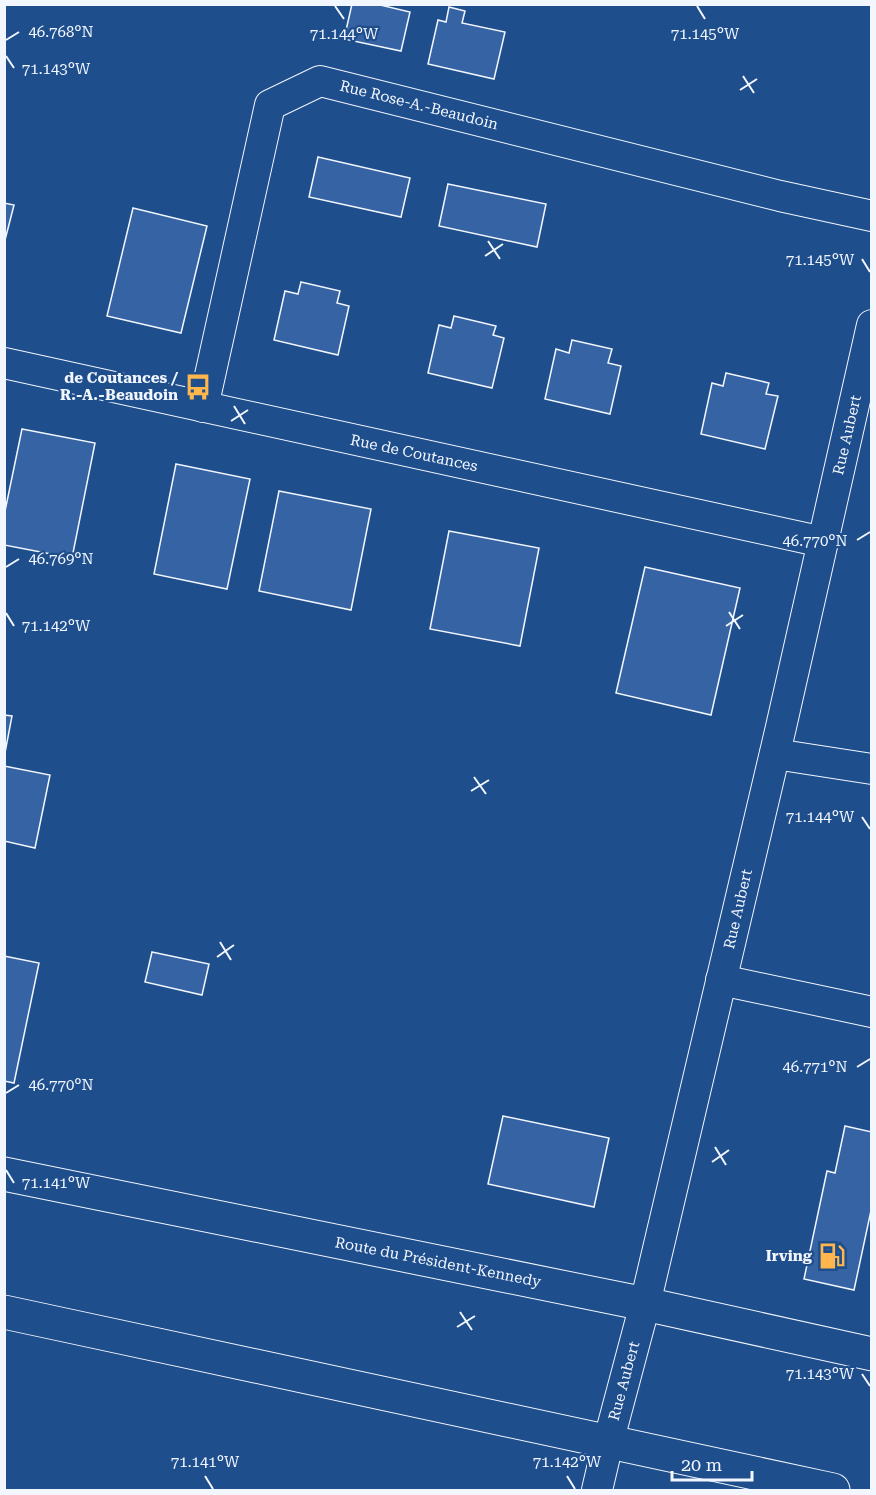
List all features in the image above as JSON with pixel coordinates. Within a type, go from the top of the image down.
[{"type":"main road","name":"Route du Président-Kennedy","points":[[4,1174],[645,1304],[872,1354]]},
{"type":"main road","points":[[4,1312],[833,1491]]},
{"type":"street","name":"Rue Rose-A.-Beaudoin","points":[[203,406],[270,105],[320,81],[780,196],[872,216]]},
{"type":"street","name":"Rue Aubert","points":[[597,1491],[645,1304],[775,754],[872,325]]},
{"type":"street","name":"Rue de Coutances","points":[[4,363],[823,542]]},
{"type":"street","points":[[775,754],[872,769]]},
{"type":"street","points":[[721,980],[872,1012]]},
{"type":"building","points":[[352,4],[376,4],[410,12],[401,51],[344,39]]},
{"type":"building","points":[[449,7],[465,11],[462,23],[505,32],[494,79],[428,64],[438,20],[446,22]]},
{"type":"building","points":[[318,157],[410,178],[401,217],[309,197]]},
{"type":"building","points":[[448,184],[546,204],[537,247],[439,226]]},
{"type":"building","points":[[4,203],[14,205],[4,244]]},
{"type":"building","points":[[133,208],[207,226],[181,333],[107,316]]},
{"type":"building","points":[[301,282],[340,291],[337,303],[349,306],[338,355],[274,340],[285,291],[298,294]]},
{"type":"building","points":[[454,316],[496,326],[493,335],[504,338],[492,388],[428,373],[439,325],[451,328]]},
{"type":"building","points":[[572,340],[612,349],[608,363],[621,366],[610,414],[545,399],[556,349],[569,353]]},
{"type":"building","points":[[726,373],[769,383],[766,394],[778,396],[765,449],[701,434],[712,383],[723,386]]},
{"type":"building","points":[[22,429],[95,443],[72,558],[4,545],[4,516]]},
{"type":"building","points":[[176,464],[250,479],[227,589],[154,574]]},
{"type":"building","points":[[279,491],[371,509],[351,610],[259,591]]},
{"type":"building","points":[[449,531],[539,548],[520,646],[430,629]]},
{"type":"building","points":[[645,567],[740,588],[711,715],[616,693]]},
{"type":"building","points":[[4,715],[12,716],[4,758]]},
{"type":"building","points":[[4,766],[50,775],[35,848],[4,841]]},
{"type":"building","points":[[152,952],[209,964],[202,995],[145,982]]},
{"type":"building","points":[[4,956],[39,963],[14,1083],[4,1081]]},
{"type":"building","points":[[503,1116],[609,1138],[594,1207],[488,1184]]},
{"type":"building","points":[[845,1126],[872,1132],[872,1206],[854,1290],[804,1279],[827,1171],[835,1173]]},
{"type":"place","name":"de Coutances / R.-A.-Beaudoin","points":[[198,387]]},
{"type":"place","name":"Irving","points":[[832,1256]]}]
